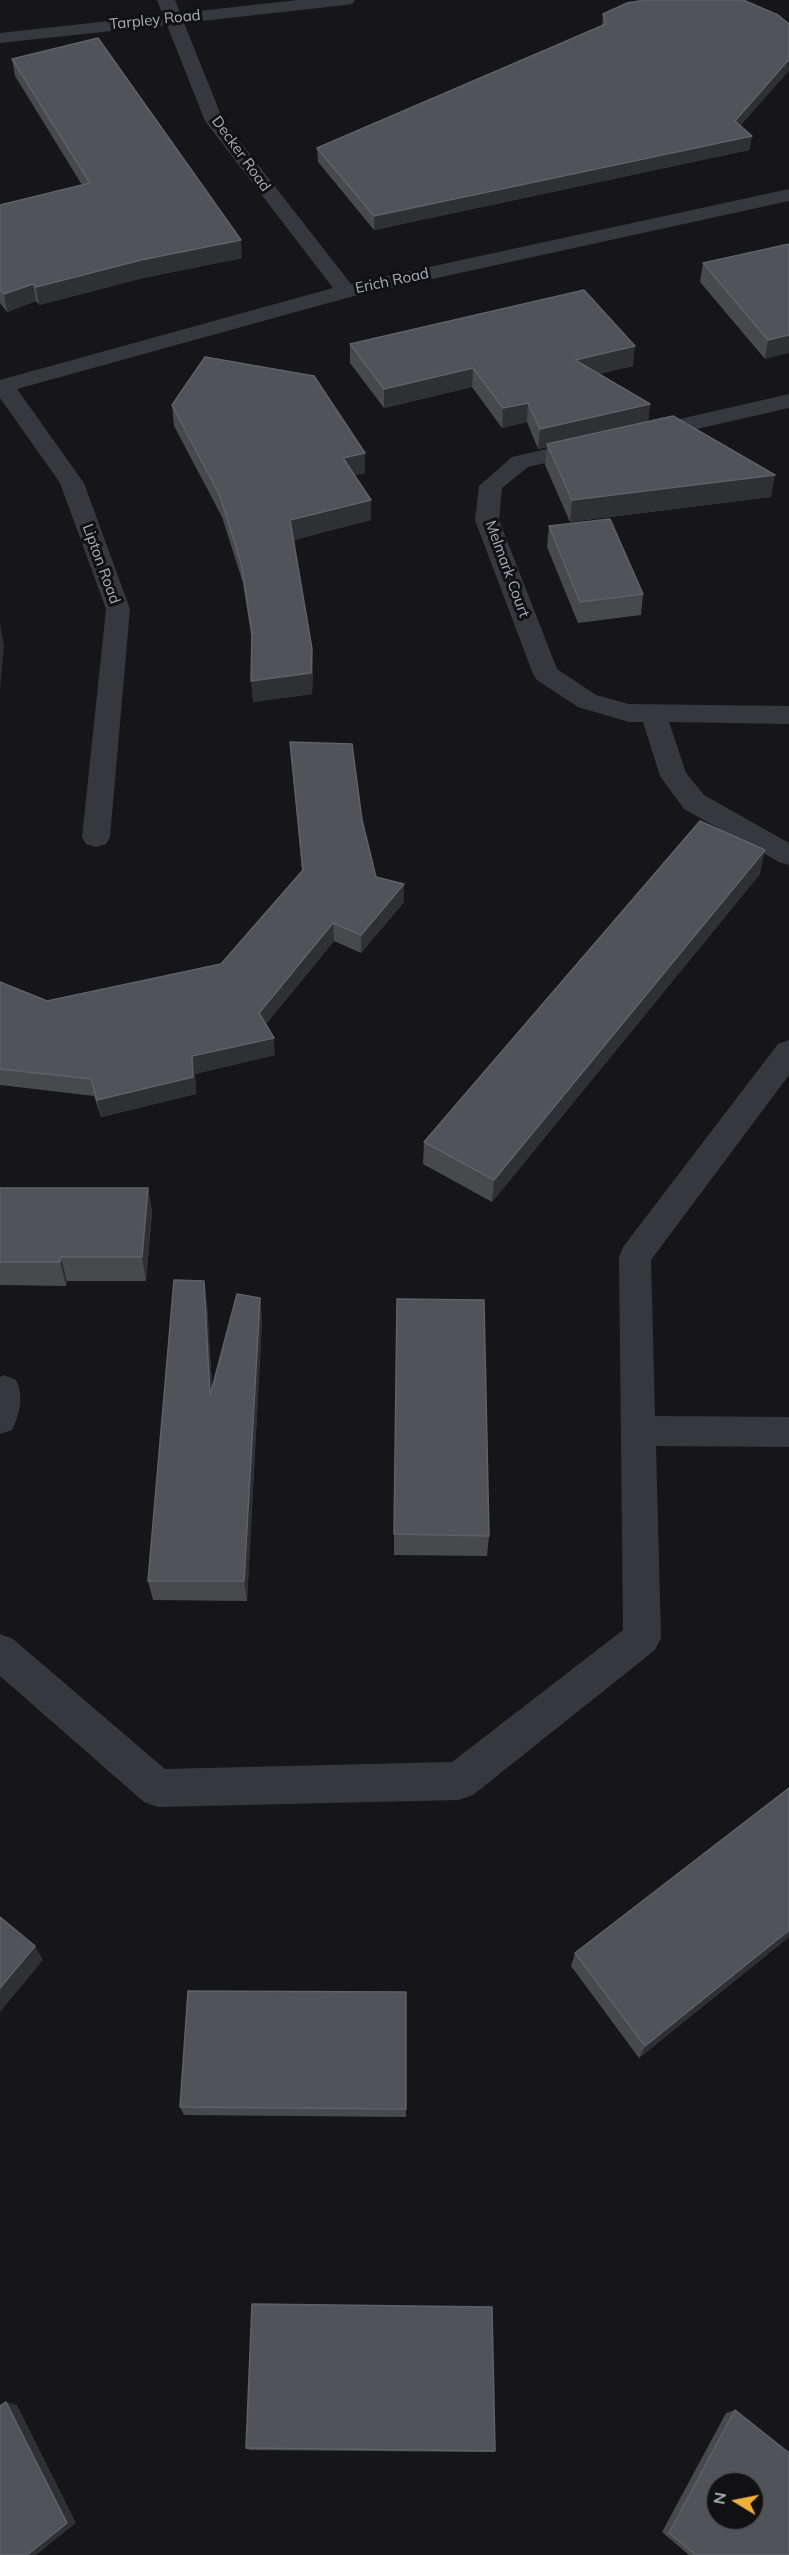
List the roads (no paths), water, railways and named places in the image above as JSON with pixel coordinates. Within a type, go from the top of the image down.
[{"type":"street","name":"Decker Road","points":[[166,0],[214,121],[346,291]]},
{"type":"street","name":"Tarpley Road","points":[[0,38],[346,0]]},
{"type":"street","name":"Erich Road","points":[[1,387],[346,291],[789,195]]},
{"type":"street","name":"Lipton Road","points":[[1,387],[72,483],[118,609],[96,837]]},
{"type":"street","name":"Melmark Court","points":[[789,401],[520,462],[490,486],[487,520],[546,674],[587,701],[629,713],[789,715]]},
{"type":"street","points":[[653,713],[674,776],[694,802],[789,855]]},
{"type":"street","points":[[0,1652],[158,1788],[459,1781],[642,1638],[635,1257],[789,1052]]},
{"type":"street","points":[[639,1431],[789,1432]]}]
